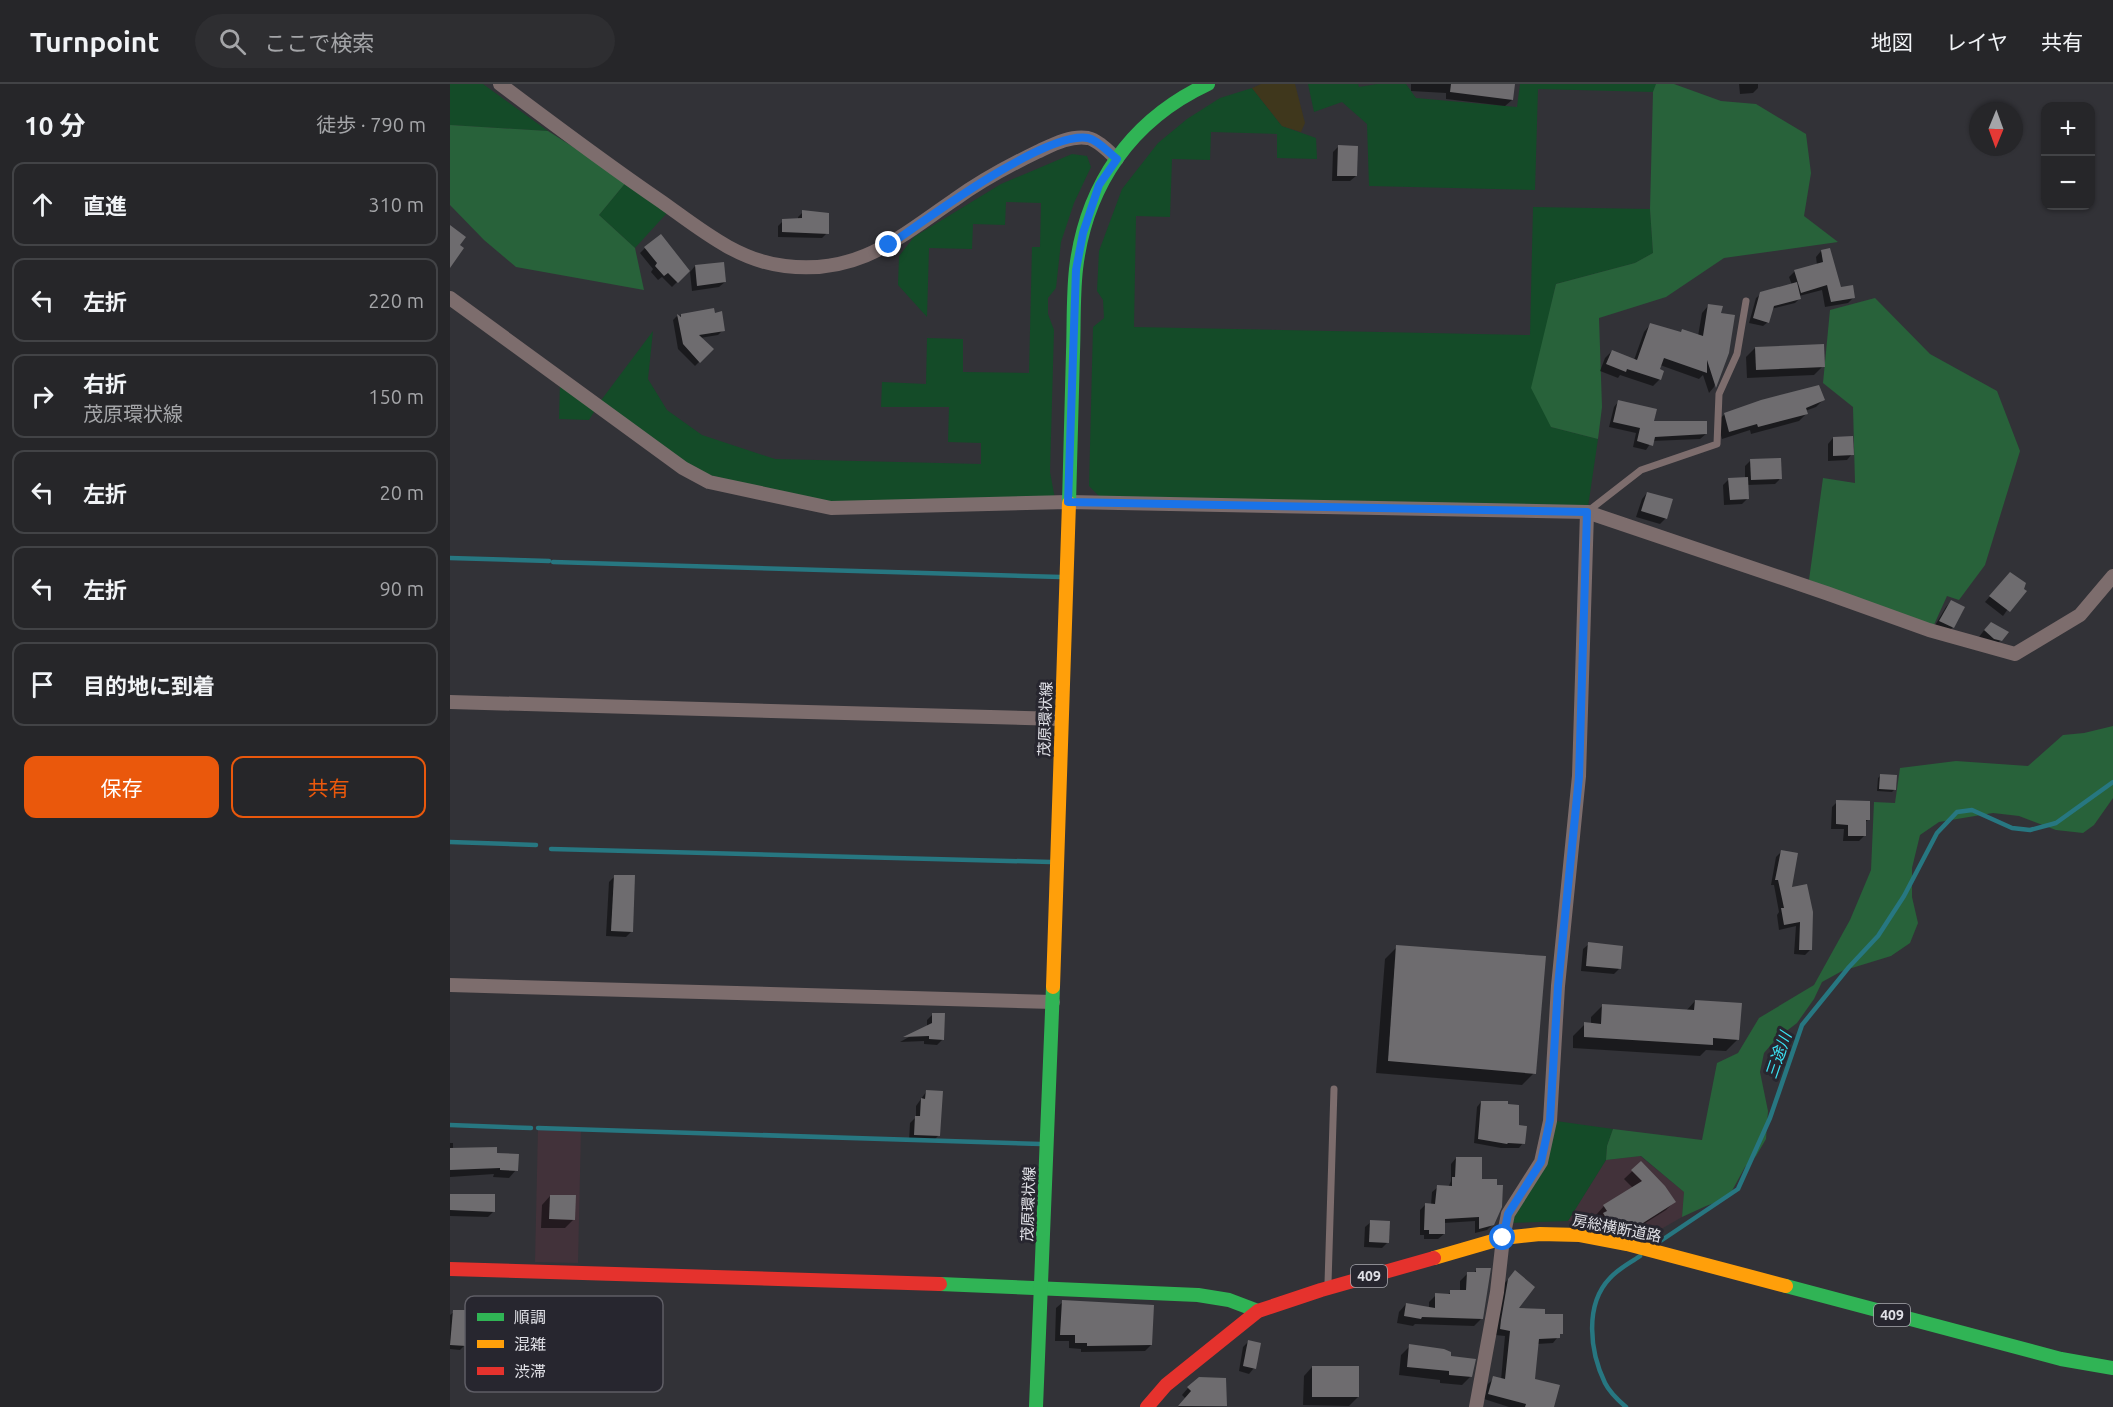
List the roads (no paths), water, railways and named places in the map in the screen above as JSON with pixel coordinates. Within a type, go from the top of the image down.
[{"type":"main road","name":"茂原環状線","points":[[1036,1407],[1053,1002],[1076,270],[1083,233],[1099,185],[1117,159],[1143,129],[1167,107],[1208,84]]},
{"type":"main road","name":"房総横断道路","points":[[1147,1407],[1166,1385],[1258,1311],[1328,1288],[1503,1238],[1540,1234],[1580,1235],[1627,1244],[2050,1356],[2113,1368]]},
{"type":"main road","points":[[450,1269],[1041,1287],[1198,1295],[1229,1300],[1258,1311]]},
{"type":"street","points":[[500,84],[626,178],[726,246],[744,255],[783,266],[821,267],[869,256],[889,245],[956,198],[1018,161],[1072,138],[1090,138],[1117,159]]},
{"type":"street","points":[[450,298],[683,468],[709,482],[831,508],[1068,502],[1587,512],[1929,630],[2015,654],[2080,615],[2113,576]]},
{"type":"street","points":[[1476,1407],[1497,1292],[1508,1214],[1541,1162],[1550,1120],[1558,986],[1579,777],[1587,512]]},
{"type":"street","points":[[450,702],[1061,719]]},
{"type":"street","points":[[450,985],[1053,1002]]},
{"type":"lane","points":[[1587,512],[1641,470],[1718,444],[1719,394],[1737,354],[1746,301]]},
{"type":"lane","points":[[1328,1288],[1334,1089]]},
{"type":"waterway","points":[[450,558],[549,561]]},
{"type":"waterway","points":[[553,562],[1061,577]]},
{"type":"waterway","name":"三途川","points":[[1659,1242],[1738,1189],[1770,1118],[1802,1025],[1849,967],[1878,936],[1904,896],[1937,833],[1957,812],[1972,810],[2012,828],[2030,830],[2056,823],[2113,782]]},
{"type":"waterway","points":[[450,842],[536,845]]},
{"type":"waterway","points":[[551,849],[1051,862]]},
{"type":"waterway","points":[[450,1125],[531,1128]]},
{"type":"waterway","points":[[538,1128],[1041,1144]]},
{"type":"waterway","name":"三途川","points":[[1626,1407],[1609,1389],[1600,1371],[1593,1343],[1593,1315],[1596,1301],[1610,1278],[1640,1256]]}]
